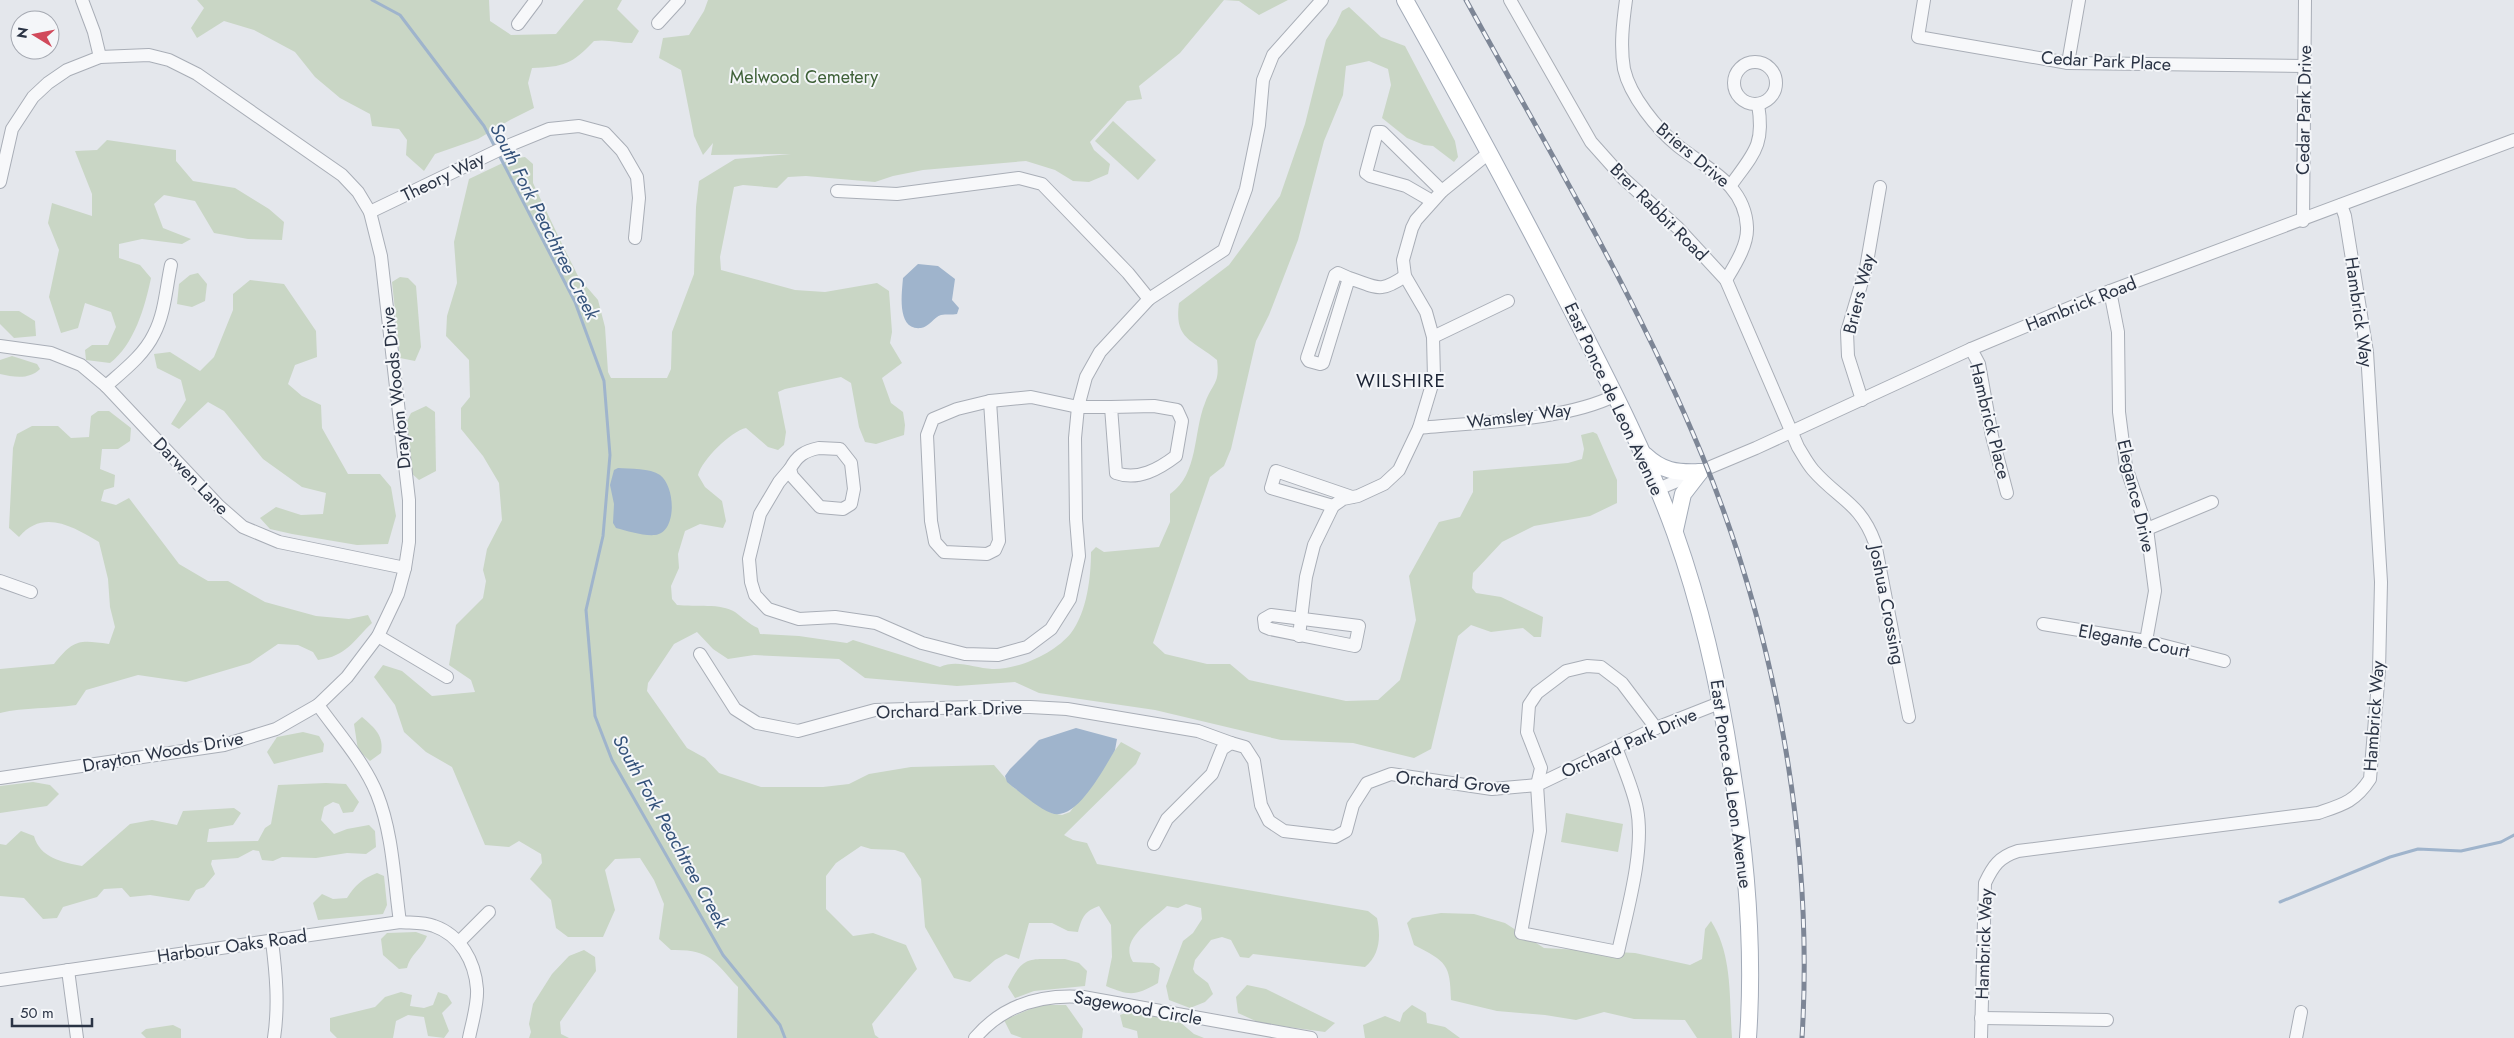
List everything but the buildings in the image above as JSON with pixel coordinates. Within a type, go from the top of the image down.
[{"type":"main road","name":"East Ponce de Leon Avenue","points":[[1406,0],[1490,152],[1616,395],[1644,454],[1675,533],[1701,616],[1722,702],[1744,846],[1749,910],[1748,1038]]},
{"type":"main road","points":[[1644,454],[1654,464],[1668,471],[1700,472]]},
{"type":"main road","points":[[1675,533],[1683,494],[1700,472]]},
{"type":"street","points":[[82,0],[94,32],[100,57]]},
{"type":"street","points":[[518,24],[536,0]]},
{"type":"street","points":[[658,23],[679,0]]},
{"type":"street","points":[[790,469],[792,476],[820,507],[842,509],[851,504],[854,489],[851,463],[840,450],[819,448],[806,450],[795,459],[760,514],[749,559],[753,589],[768,609],[799,619],[835,617],[876,623],[922,643],[964,654],[998,655],[1027,647],[1051,629],[1070,599],[1079,556],[1076,518],[1075,438],[1078,407],[1086,377],[1100,352],[1149,298],[1224,250],[1246,189],[1259,124],[1260,91],[1273,55],[1322,0]]},
{"type":"street","name":"Brer Rabbit Road","points":[[1510,0],[1591,142],[1624,179],[1678,228],[1726,280],[1791,432]]},
{"type":"street","name":"Briers Drive","points":[[1626,0],[1622,33],[1624,70],[1638,99],[1654,123],[1678,146],[1708,166],[1731,185],[1742,204],[1747,228],[1739,258],[1726,280]]},
{"type":"street","name":"Cedar Park Place","points":[[1924,0],[1918,37],[2068,63],[2304,66]]},
{"type":"street","points":[[2068,63],[2079,0]]},
{"type":"street","name":"Cedar Park Drive","points":[[2302,221],[2305,0]]},
{"type":"street","name":"Drayton Woods Drive","points":[[0,182],[12,129],[33,97],[67,70],[100,57],[149,55],[169,60],[197,74],[342,175],[358,192],[370,212],[382,256],[409,500],[409,542],[398,594],[378,636],[347,677],[318,705],[276,729],[224,745],[0,778]]},
{"type":"street","points":[[1731,185],[1757,149],[1761,124],[1758,104]]},
{"type":"street","name":"Theory Way","points":[[370,212],[505,147],[549,129],[579,126],[605,132],[622,151],[636,177],[639,198],[635,238]]},
{"type":"street","points":[[1432,201],[1406,186],[1370,176],[1366,173],[1377,132],[1382,132],[1442,191]]},
{"type":"street","name":"Hambrick Road","points":[[1658,489],[1791,432],[1971,350],[2110,291],[2302,221],[2514,140]]},
{"type":"street","points":[[1299,636],[1306,577],[1314,545],[1333,506],[1343,499],[1384,484],[1400,470],[1419,428],[1434,378],[1434,337],[1426,312],[1404,276],[1403,260],[1412,228],[1416,220],[1442,191],[1490,152]]},
{"type":"street","points":[[837,191],[897,194],[1019,178],[1042,184],[1128,273],[1149,298]]},
{"type":"street","name":"Briers Way","points":[[1862,400],[1848,356],[1846,332],[1866,268],[1880,186]]},
{"type":"street","name":"Hambrick Way","points":[[1980,1038],[1985,883],[1994,865],[2004,856],[2018,851],[2318,813],[2347,803],[2362,793],[2370,780],[2379,671],[2379,553],[2366,352],[2345,216],[2341,205]]},
{"type":"street","points":[[106,386],[140,354],[154,336],[160,320],[170,265]]},
{"type":"street","points":[[1350,278],[1323,363],[1309,362],[1307,358],[1335,275],[1338,273],[1381,288],[1388,287],[1404,276]]},
{"type":"street","name":"Elegance Drive","points":[[2110,291],[2118,332],[2119,412],[2126,467],[2147,529],[2154,591],[2146,641]]},
{"type":"street","points":[[1434,337],[1508,301]]},
{"type":"street","name":"Darwen Lane","points":[[0,346],[51,353],[66,357],[82,365],[106,386],[219,506],[244,527],[279,542],[405,568]]},
{"type":"street","name":"Hambrick Place","points":[[1971,350],[1980,364],[1992,436],[2008,493]]},
{"type":"street","name":"Wamsley Way","points":[[1419,428],[1573,410],[1601,403],[1616,395]]},
{"type":"street","points":[[990,401],[999,541],[995,550],[987,554],[944,552],[935,542],[931,521],[927,435],[933,419],[957,409],[990,401],[1031,397],[1078,407],[1154,406],[1177,410],[1182,421],[1176,456],[1158,469],[1146,474],[1122,475],[1116,473],[1111,408]]},
{"type":"street","name":"Joshua Crossing","points":[[1791,432],[1798,448],[1813,470],[1854,506],[1870,528],[1875,543],[1909,717]]},
{"type":"street","points":[[1333,506],[1271,488],[1276,472],[1352,497]]},
{"type":"street","points":[[2147,529],[2212,502]]},
{"type":"street","points":[[0,581],[31,592]]},
{"type":"street","points":[[1271,615],[1302,618],[1359,626],[1355,646],[1299,636],[1265,627],[1264,619],[1271,615]]},
{"type":"street","name":"Elegante Court","points":[[2043,624],[2146,641],[2224,661]]},
{"type":"street","points":[[378,636],[447,677]]},
{"type":"street","name":"Orchard Park Drive","points":[[700,654],[734,709],[757,723],[798,731],[875,710],[971,706],[1030,707],[1066,709],[1198,731],[1231,743]]},
{"type":"street","points":[[1616,747],[1637,808],[1640,834],[1627,912],[1618,952],[1521,933],[1540,831],[1537,785],[1541,768],[1527,732],[1526,721],[1529,705],[1537,694],[1566,671],[1586,666],[1601,667],[1622,683],[1656,728]]},
{"type":"street","name":"Orchard Park Drive","points":[[1537,785],[1656,728],[1722,702]]},
{"type":"street","points":[[318,705],[367,774],[377,793],[385,817],[400,922]]},
{"type":"street","points":[[1154,844],[1167,819],[1212,774],[1222,749],[1231,743]]},
{"type":"street","name":"Orchard Grove","points":[[1231,743],[1245,747],[1254,761],[1261,805],[1269,820],[1284,831],[1335,837],[1346,831],[1353,805],[1367,783],[1391,774],[1492,789],[1537,785]]},
{"type":"street","points":[[459,942],[489,912]]},
{"type":"street","name":"Harbour Oaks Road","points":[[0,980],[400,922],[432,925],[449,933],[459,942],[474,970],[477,990],[469,1038]]},
{"type":"street","points":[[272,940],[276,976],[277,1021],[274,1038]]},
{"type":"street","points":[[68,970],[78,1038]]},
{"type":"street","name":"Sagewood Circle","points":[[975,1038],[986,1026],[1006,1011],[1029,1001],[1063,995],[1311,1038]]},
{"type":"street","points":[[2296,1038],[2301,1012]]},
{"type":"street","points":[[1981,1018],[2107,1020]]},
{"type":"green space","points":[[197,0],[489,0],[490,21],[511,35],[556,34],[584,0],[622,0],[617,9],[639,31],[632,43],[604,40],[594,41],[580,55],[567,63],[552,67],[532,68],[528,83],[534,108],[478,139],[435,154],[424,171],[406,155],[407,140],[399,129],[372,126],[370,114],[340,98],[315,77],[295,52],[254,30],[224,21],[197,38],[191,28],[204,8]]},
{"type":"green space","name":"Melwood Cemetery","points":[[708,0],[1224,0],[1180,53],[1139,86],[1142,99],[1127,101],[1090,142],[1094,150],[1110,164],[1108,174],[1089,182],[1073,181],[1055,170],[1026,161],[923,170],[875,182],[806,176],[788,177],[777,188],[743,185],[734,187],[720,257],[721,270],[795,290],[825,292],[877,283],[889,291],[892,332],[890,343],[902,363],[882,378],[891,403],[903,412],[904,435],[876,444],[865,442],[859,427],[851,383],[841,377],[778,392],[786,432],[784,445],[778,450],[768,447],[746,428],[725,440],[711,454],[701,469],[698,475],[705,487],[722,501],[726,521],[723,528],[700,524],[685,531],[678,554],[679,568],[671,586],[672,599],[677,605],[715,606],[729,609],[758,628],[760,634],[799,636],[847,643],[853,640],[940,667],[959,664],[1002,669],[1035,659],[1046,653],[1056,647],[1071,633],[1081,615],[1087,594],[1091,552],[1096,547],[1104,552],[1159,547],[1170,522],[1170,494],[1179,486],[1191,464],[1201,414],[1218,374],[1217,360],[1187,338],[1182,332],[1179,325],[1179,303],[1229,265],[1280,196],[1305,124],[1326,40],[1342,11],[1349,7],[1381,37],[1405,46],[1455,141],[1458,157],[1454,162],[1433,146],[1424,145],[1407,138],[1382,118],[1391,85],[1388,69],[1369,61],[1346,66],[1343,95],[1324,141],[1298,240],[1269,315],[1256,341],[1231,449],[1224,466],[1210,477],[1153,643],[1165,654],[1207,664],[1230,664],[1249,680],[1346,701],[1378,700],[1400,680],[1416,620],[1409,576],[1439,522],[1460,517],[1473,492],[1473,471],[1568,463],[1582,459],[1584,449],[1581,435],[1593,432],[1597,434],[1617,480],[1617,503],[1590,516],[1534,526],[1502,542],[1473,573],[1472,588],[1476,593],[1501,597],[1543,617],[1541,637],[1534,637],[1523,628],[1491,632],[1471,625],[1458,636],[1431,749],[1414,758],[1353,743],[1281,740],[1155,710],[1039,693],[1015,682],[957,686],[865,678],[839,659],[754,655],[728,659],[713,649],[697,632],[674,644],[648,683],[647,691],[687,748],[705,758],[719,773],[761,787],[823,787],[849,784],[869,774],[911,767],[994,765],[1013,787],[1051,813],[1062,815],[1070,812],[1121,742],[1141,753],[1136,764],[1064,835],[1073,840],[1087,843],[1097,864],[1368,911],[1377,918],[1379,938],[1374,957],[1365,967],[1253,954],[1249,958],[1240,957],[1231,940],[1222,937],[1211,940],[1195,960],[1193,969],[1195,973],[1208,983],[1213,994],[1205,1002],[1190,1008],[1169,1000],[1166,986],[1183,941],[1193,933],[1202,919],[1201,908],[1186,904],[1178,908],[1167,906],[1139,931],[1133,938],[1130,954],[1133,962],[1153,963],[1160,968],[1158,983],[1138,992],[1127,993],[1106,986],[1112,957],[1111,925],[1099,906],[1090,910],[1085,915],[1078,932],[1068,931],[1052,923],[1029,923],[1019,959],[1006,954],[995,960],[970,982],[954,978],[925,927],[921,879],[904,853],[895,850],[871,849],[861,846],[836,863],[826,876],[826,909],[853,936],[873,933],[906,945],[917,969],[872,1024],[875,1035],[879,1038],[737,1038],[738,987],[710,958],[694,952],[671,950],[659,939],[664,904],[654,880],[640,858],[615,859],[605,870],[615,910],[603,937],[568,937],[556,928],[551,900],[530,879],[542,863],[541,854],[519,841],[509,847],[485,845],[452,767],[426,752],[404,732],[395,705],[374,677],[383,665],[402,671],[432,696],[475,692],[471,680],[449,665],[456,625],[483,598],[486,581],[483,570],[487,549],[502,520],[499,483],[483,456],[461,429],[461,408],[470,397],[469,360],[446,336],[447,316],[457,283],[454,242],[469,179],[511,159],[525,157],[533,164],[533,183],[562,244],[579,278],[598,300],[605,327],[608,372],[611,378],[667,378],[671,369],[672,332],[694,274],[696,207],[699,181],[735,159],[791,154],[711,155],[713,143],[703,155],[694,136],[681,70],[659,58],[663,38],[689,35],[704,11]]},
{"type":"green space","points":[[1224,0],[1288,0],[1259,15],[1239,1]]},
{"type":"green space","points":[[1113,121],[1156,160],[1138,180],[1095,141]]},
{"type":"green space","points":[[107,140],[176,150],[176,161],[193,181],[235,188],[269,209],[284,222],[282,240],[248,239],[214,233],[195,201],[164,195],[154,204],[163,228],[191,239],[182,244],[142,239],[119,244],[119,258],[140,265],[151,278],[142,313],[132,336],[126,346],[110,363],[86,360],[85,350],[92,345],[108,345],[116,327],[111,312],[85,303],[78,328],[61,333],[49,297],[59,250],[48,223],[52,203],[92,216],[92,194],[75,151],[97,150]]},
{"type":"green space","points":[[198,273],[207,284],[205,301],[192,307],[177,304],[179,284],[190,275]]},
{"type":"green space","points":[[400,277],[408,278],[416,286],[421,347],[415,361],[400,358],[392,282]]},
{"type":"green space","points":[[250,280],[284,284],[316,331],[317,357],[295,365],[288,384],[302,396],[321,405],[322,428],[348,474],[380,474],[391,487],[396,516],[388,544],[357,545],[270,529],[260,518],[276,507],[301,515],[323,514],[326,493],[302,487],[263,459],[224,411],[208,402],[179,429],[171,424],[186,400],[181,380],[157,368],[154,354],[170,352],[200,371],[214,357],[233,310],[233,294]]},
{"type":"green space","points":[[0,311],[19,311],[35,321],[36,336],[14,338],[0,324]]},
{"type":"green space","points":[[12,356],[37,364],[40,369],[26,376],[16,377],[0,374],[0,360]]},
{"type":"green space","points":[[426,406],[435,412],[436,471],[419,480],[410,472],[407,421],[411,413]]},
{"type":"green space","points":[[98,411],[109,411],[131,428],[130,441],[118,449],[102,449],[100,469],[115,475],[114,487],[104,490],[101,501],[116,505],[129,498],[179,564],[208,581],[228,581],[265,602],[316,616],[349,619],[368,615],[372,623],[349,647],[328,658],[318,660],[313,652],[298,645],[278,644],[250,663],[186,682],[138,675],[86,690],[76,705],[0,713],[0,669],[54,664],[67,650],[78,643],[109,644],[115,627],[110,607],[108,579],[99,542],[69,526],[59,523],[38,523],[28,528],[19,537],[9,528],[13,448],[17,434],[32,426],[58,426],[71,438],[89,437],[91,416]]},
{"type":"green space","points":[[362,717],[378,733],[382,747],[381,753],[370,761],[358,750],[354,724]]},
{"type":"green space","points":[[303,732],[319,736],[324,744],[323,752],[274,764],[267,752],[277,737]]},
{"type":"green space","points":[[33,782],[50,785],[59,794],[47,806],[0,813],[0,786]]},
{"type":"green space","points":[[346,784],[359,802],[353,812],[343,813],[339,804],[333,802],[324,807],[321,820],[334,834],[347,829],[369,825],[375,831],[376,847],[366,854],[347,853],[316,858],[282,857],[273,861],[262,860],[259,851],[253,850],[238,858],[212,860],[211,864],[215,874],[204,887],[196,890],[189,901],[150,895],[130,897],[122,888],[104,889],[97,897],[63,907],[57,918],[43,919],[24,898],[0,896],[0,844],[6,845],[21,831],[34,836],[41,849],[53,858],[82,866],[130,824],[152,820],[177,825],[183,811],[234,808],[241,813],[233,825],[209,829],[207,842],[258,841],[265,828],[271,824],[278,785]]},
{"type":"green space","points":[[1566,813],[1623,824],[1618,852],[1561,842]]},
{"type":"green space","points":[[377,873],[384,876],[387,905],[383,914],[318,920],[313,903],[322,894],[333,899],[347,898],[359,883]]},
{"type":"green space","points":[[1441,913],[1474,914],[1505,923],[1544,948],[1635,953],[1690,965],[1702,959],[1705,929],[1711,921],[1718,934],[1727,963],[1732,1038],[1697,1038],[1685,1020],[1634,1019],[1604,1012],[1576,1020],[1497,1011],[1451,1000],[1448,971],[1445,965],[1434,956],[1414,945],[1407,923],[1412,918]]},
{"type":"green space","points":[[416,932],[427,936],[407,968],[399,969],[383,955],[381,939],[387,933]]},
{"type":"green space","points":[[584,950],[595,957],[596,971],[560,1022],[561,1034],[569,1038],[529,1038],[531,1032],[529,1024],[533,1004],[552,974],[569,956]]},
{"type":"green space","points":[[1036,959],[1065,959],[1079,963],[1087,971],[1085,986],[1034,991],[1015,998],[1008,987],[1018,968],[1024,963]]},
{"type":"green space","points":[[1247,985],[1266,989],[1335,1023],[1325,1032],[1260,1023],[1238,1013],[1236,997]]},
{"type":"green space","points":[[401,992],[412,995],[410,1006],[424,1008],[433,1005],[438,992],[447,995],[452,1003],[442,1013],[449,1031],[444,1038],[428,1036],[424,1017],[408,1015],[396,1021],[393,1038],[337,1038],[330,1031],[330,1018],[375,1007],[385,997]]},
{"type":"green space","points":[[1040,1005],[1066,1005],[1083,1029],[1082,1038],[1022,1038],[1011,1034],[1004,1020]]},
{"type":"green space","points":[[1412,1005],[1426,1013],[1427,1023],[1445,1027],[1460,1038],[1365,1038],[1363,1025],[1385,1016],[1400,1022],[1403,1013]]},
{"type":"green space","points":[[1131,1011],[1181,1023],[1194,1034],[1204,1038],[1138,1038],[1137,1031],[1123,1027],[1120,1015]]},
{"type":"green space","points":[[173,1025],[181,1029],[181,1038],[146,1038],[141,1033],[146,1029]]},
{"type":"water","points":[[918,264],[938,266],[955,279],[952,300],[959,308],[957,314],[941,315],[927,326],[921,328],[913,327],[908,323],[902,309],[903,278]]},
{"type":"water","points":[[618,468],[651,471],[660,475],[665,481],[669,489],[672,509],[667,526],[662,532],[655,535],[645,535],[616,528],[613,523],[614,504],[610,485],[614,470]]},
{"type":"water","points":[[1076,728],[1117,739],[1115,750],[1097,780],[1079,802],[1070,810],[1060,814],[1051,813],[1036,805],[1013,787],[1007,782],[1005,776],[1039,740]]},
{"type":"waterway","name":"South Fork Peachtree Creek","points":[[372,0],[400,15],[484,126],[496,149]]},
{"type":"waterway","name":"South Fork Peachtree Creek","points":[[499,155],[575,302],[604,381],[610,455],[603,536],[586,610],[595,716],[612,760],[723,955],[780,1025],[785,1038]]},
{"type":"waterway","points":[[2280,902],[2390,857],[2418,849],[2461,851],[2501,842],[2514,835]]},
{"type":"railway","points":[[1466,0],[1590,224],[1677,396],[1728,524],[1751,595],[1769,667],[1784,741],[1795,815],[1802,890],[1804,964],[1802,1038]]},
{"type":"district","name":"WILSHIRE","points":[[1401,380]]}]
